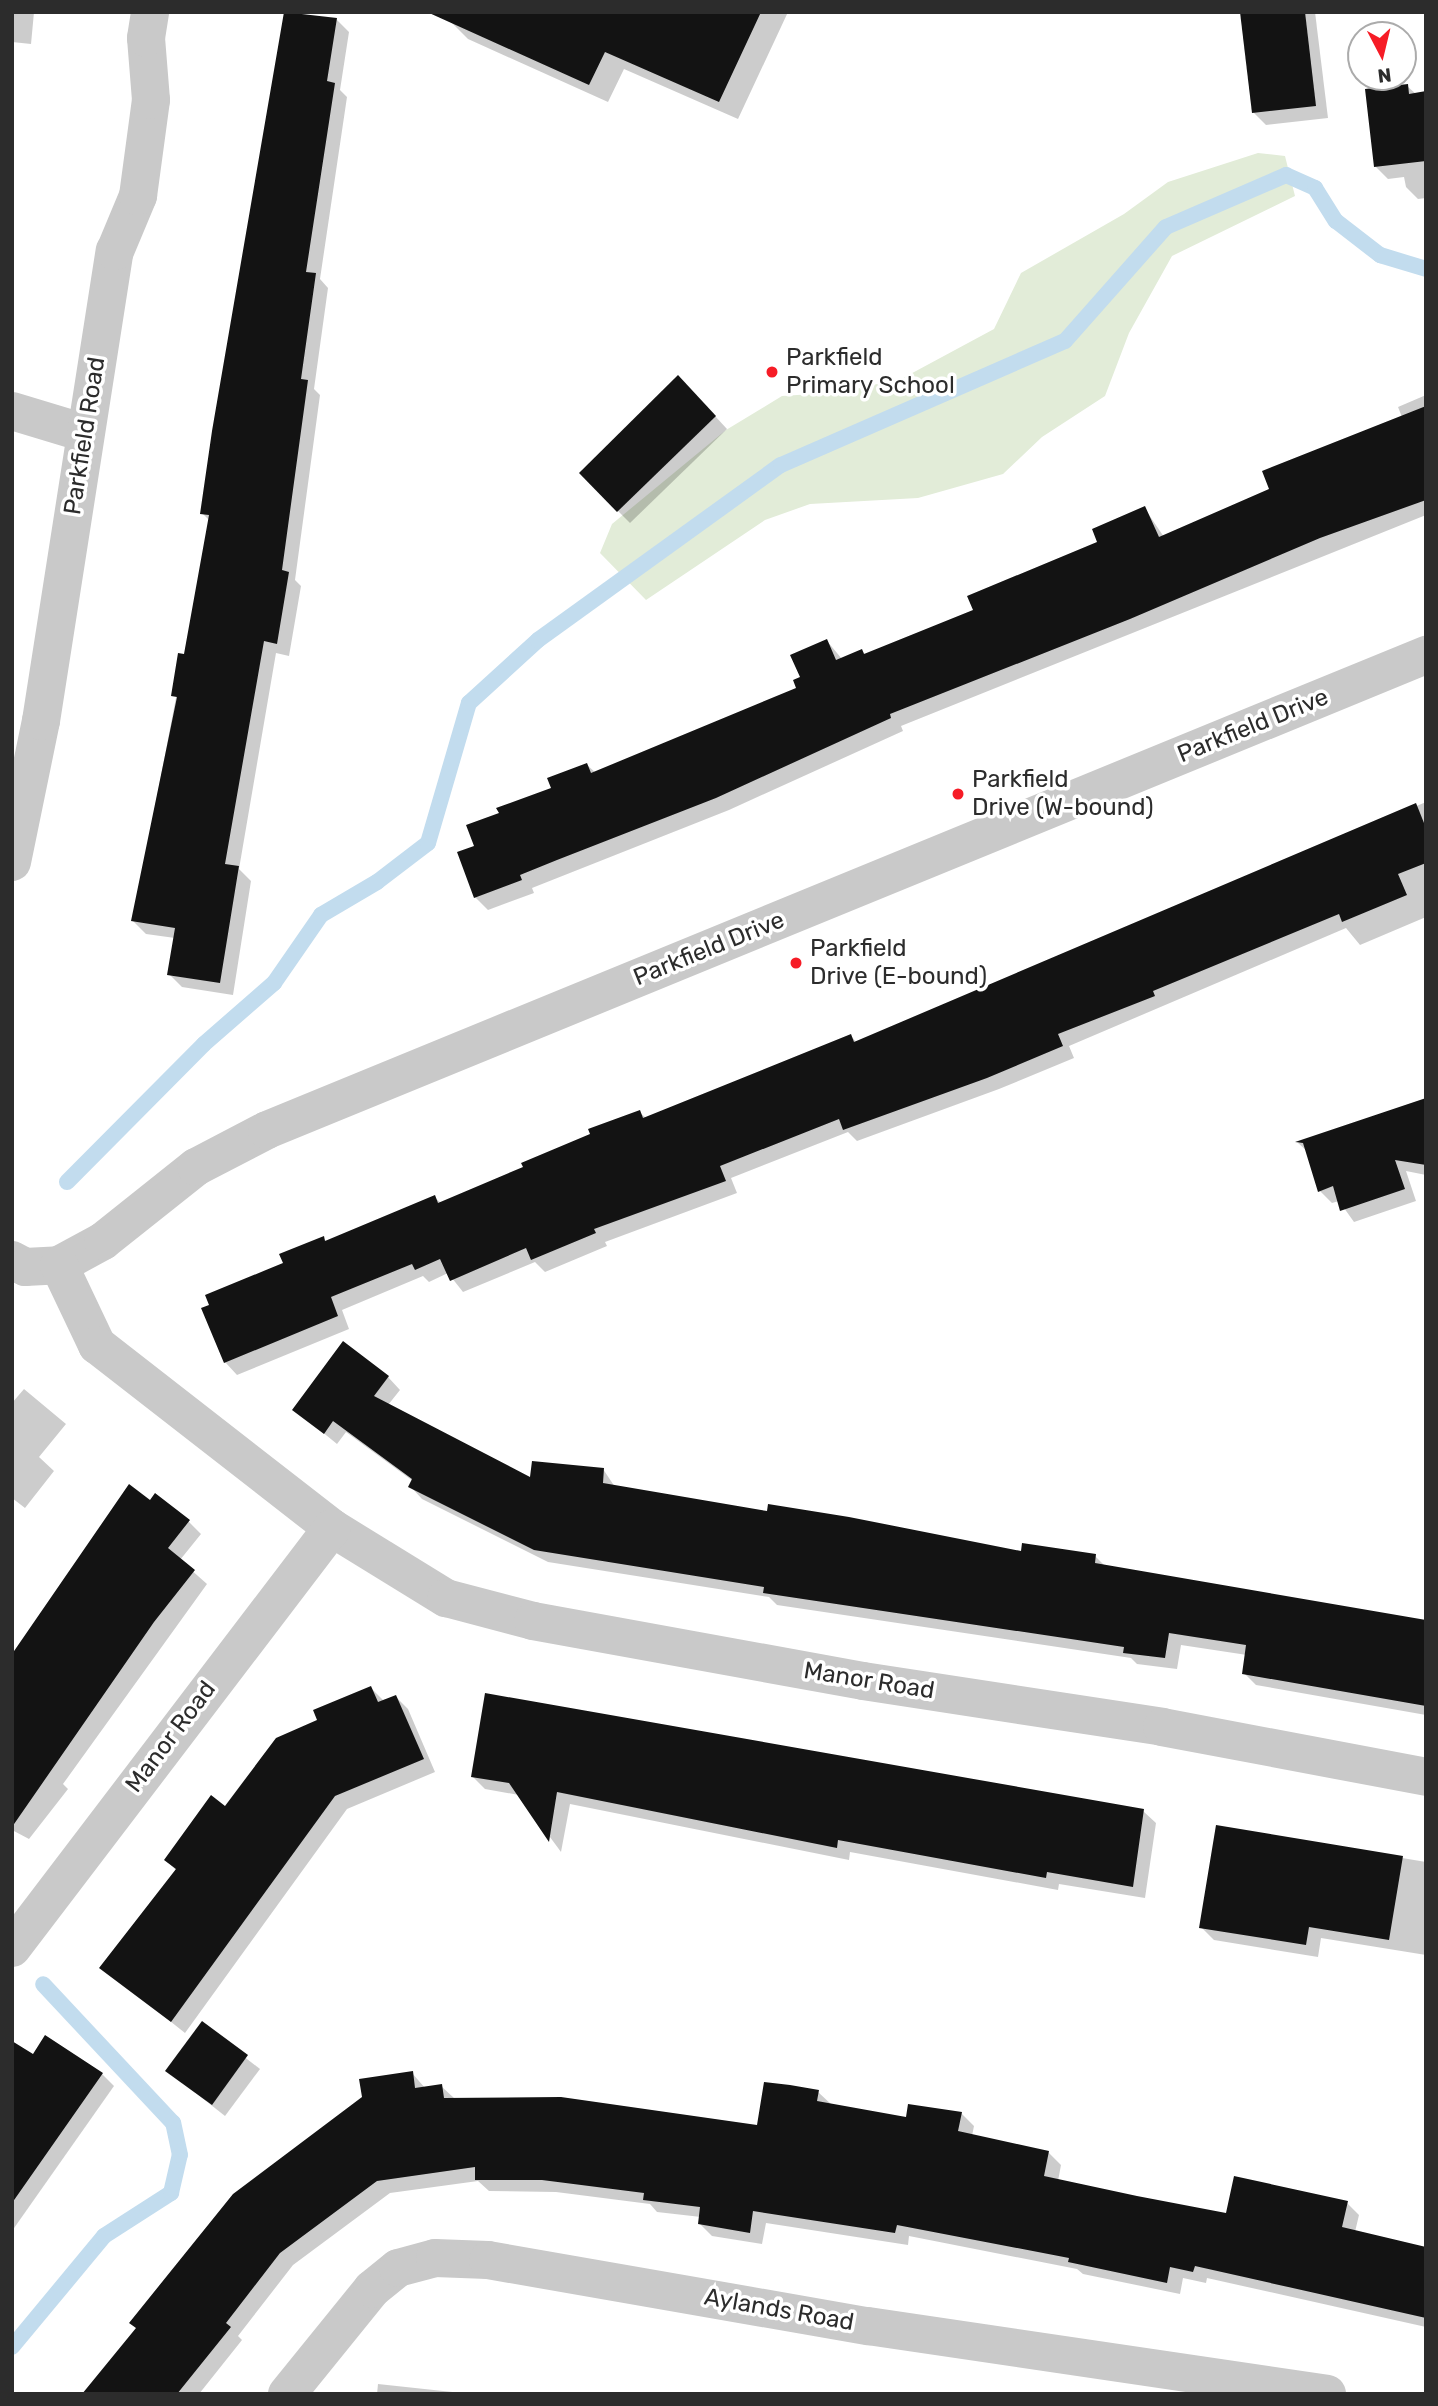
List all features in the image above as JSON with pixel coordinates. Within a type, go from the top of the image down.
[{"type":"street","name":"Parkfield Road","points":[[12,862],[41,721],[115,251],[138,196],[151,100],[146,38],[150,12]]},
{"type":"street","points":[[12,411],[85,433]]},
{"type":"street","name":"Parkfield Drive","points":[[12,1261],[25,1267],[59,1265],[103,1241],[196,1167],[267,1130],[1426,655]]},
{"type":"street","name":"Manor Road","points":[[59,1265],[97,1345],[332,1528],[446,1598],[533,1621],[863,1681],[1162,1727],[1426,1777]]},
{"type":"street","name":"Manor Road","points":[[12,1948],[332,1528]]},
{"type":"street","name":"Aylands Road","points":[[287,2394],[372,2289],[398,2268],[435,2258],[488,2260],[869,2326],[1327,2394]]},
{"type":"green space","points":[[1258,153],[1285,156],[1295,196],[1172,256],[1129,333],[1105,396],[1042,437],[1003,474],[918,498],[810,504],[765,520],[646,600],[600,553],[612,524],[726,430],[782,396],[843,392],[903,378],[994,329],[1021,273],[1124,214],[1168,182]]},
{"type":"building","points":[[284,12],[337,18],[327,81],[335,83],[306,272],[316,273],[301,379],[308,380],[282,570],[289,572],[277,644],[264,641],[225,864],[239,866],[220,983],[167,975],[175,928],[131,921],[177,697],[171,696],[178,653],[184,654],[209,515],[200,514],[212,431]]},
{"type":"building","points":[[427,12],[761,12],[719,102],[605,52],[589,85]]},
{"type":"building","points":[[1240,12],[1305,12],[1316,106],[1252,113]]},
{"type":"building","points":[[1365,91],[1409,91],[1409,94],[1426,91],[1426,161],[1374,167]]},
{"type":"building","points":[[678,375],[716,416],[617,512],[579,473]]},
{"type":"building","points":[[1426,406],[1426,500],[1320,538],[1130,619],[890,714],[891,718],[716,798],[520,875],[522,880],[474,898],[457,852],[474,846],[466,825],[499,813],[496,808],[551,788],[547,778],[587,763],[591,773],[796,688],[793,680],[800,677],[790,655],[827,639],[836,660],[862,649],[864,654],[973,610],[967,596],[1097,542],[1092,529],[1145,506],[1159,537],[1269,489],[1262,471]]},
{"type":"building","points":[[1416,803],[1426,828],[1426,863],[1398,874],[1407,895],[1342,922],[1339,914],[1153,991],[1155,996],[1058,1034],[1063,1046],[987,1078],[843,1130],[839,1119],[720,1166],[726,1181],[594,1229],[596,1233],[531,1260],[526,1248],[450,1281],[440,1259],[415,1270],[412,1264],[331,1297],[338,1316],[224,1363],[201,1308],[209,1305],[205,1295],[283,1263],[279,1254],[324,1236],[325,1241],[435,1195],[438,1203],[523,1167],[521,1163],[590,1134],[588,1129],[640,1110],[643,1118],[851,1034],[854,1042]]},
{"type":"building","points":[[1426,1098],[1426,1165],[1395,1160],[1405,1189],[1340,1211],[1333,1186],[1318,1192],[1303,1143],[1295,1142]]},
{"type":"building","points":[[343,1341],[389,1376],[374,1396],[530,1477],[532,1461],[604,1468],[603,1483],[767,1511],[768,1504],[849,1517],[1021,1551],[1022,1543],[1096,1554],[1095,1563],[1426,1620],[1426,1706],[1242,1674],[1246,1645],[1169,1633],[1165,1658],[1123,1653],[1124,1647],[763,1593],[764,1587],[534,1550],[408,1487],[412,1479],[333,1421],[324,1434],[292,1410]]},
{"type":"building","points":[[129,1484],[150,1500],[155,1493],[190,1520],[168,1548],[195,1570],[154,1622],[12,1827],[12,1654]]},
{"type":"building","points":[[371,1686],[378,1702],[396,1695],[424,1759],[335,1796],[171,2022],[99,1968],[176,1869],[164,1860],[211,1795],[225,1806],[276,1738],[317,1720],[313,1710]]},
{"type":"building","points":[[485,1693],[1144,1809],[1133,1887],[1047,1872],[1046,1878],[838,1840],[837,1848],[557,1792],[549,1842],[509,1783],[471,1777]]},
{"type":"building","points":[[1216,1825],[1403,1856],[1389,1940],[1309,1927],[1306,1945],[1199,1928]]},
{"type":"building","points":[[202,2021],[248,2055],[212,2105],[165,2071]]},
{"type":"building","points":[[45,2035],[103,2073],[12,2203],[12,2041],[33,2054]]},
{"type":"building","points":[[413,2071],[415,2088],[442,2084],[444,2098],[561,2097],[757,2125],[764,2082],[790,2085],[819,2090],[817,2101],[906,2117],[908,2104],[962,2112],[958,2131],[1049,2151],[1044,2176],[1137,2196],[1226,2213],[1234,2176],[1348,2201],[1342,2227],[1426,2247],[1426,2318],[1195,2266],[1193,2272],[1170,2267],[1167,2283],[1068,2262],[1069,2258],[897,2225],[895,2233],[753,2211],[750,2233],[698,2224],[700,2207],[643,2200],[644,2193],[542,2180],[475,2180],[475,2167],[377,2181],[280,2253],[226,2323],[231,2327],[177,2394],[82,2394],[136,2328],[129,2323],[233,2194],[362,2097],[359,2079]]},
{"type":"waterway","points":[[67,1182],[204,1044],[274,983],[321,915],[377,882],[428,843],[469,703],[538,640],[781,465],[1065,341],[1166,227],[1286,175],[1315,188],[1336,221],[1380,255],[1426,269]]},
{"type":"waterway","points":[[12,2347],[104,2236],[171,2193],[180,2155],[173,2123],[43,1984]]},
{"type":"place","name":"Parkfield Primary School","points":[[772,372]]},
{"type":"place","name":"Parkfield Drive (W-bound)","points":[[958,794]]},
{"type":"place","name":"Parkfield Drive (E-bound)","points":[[796,963]]}]
